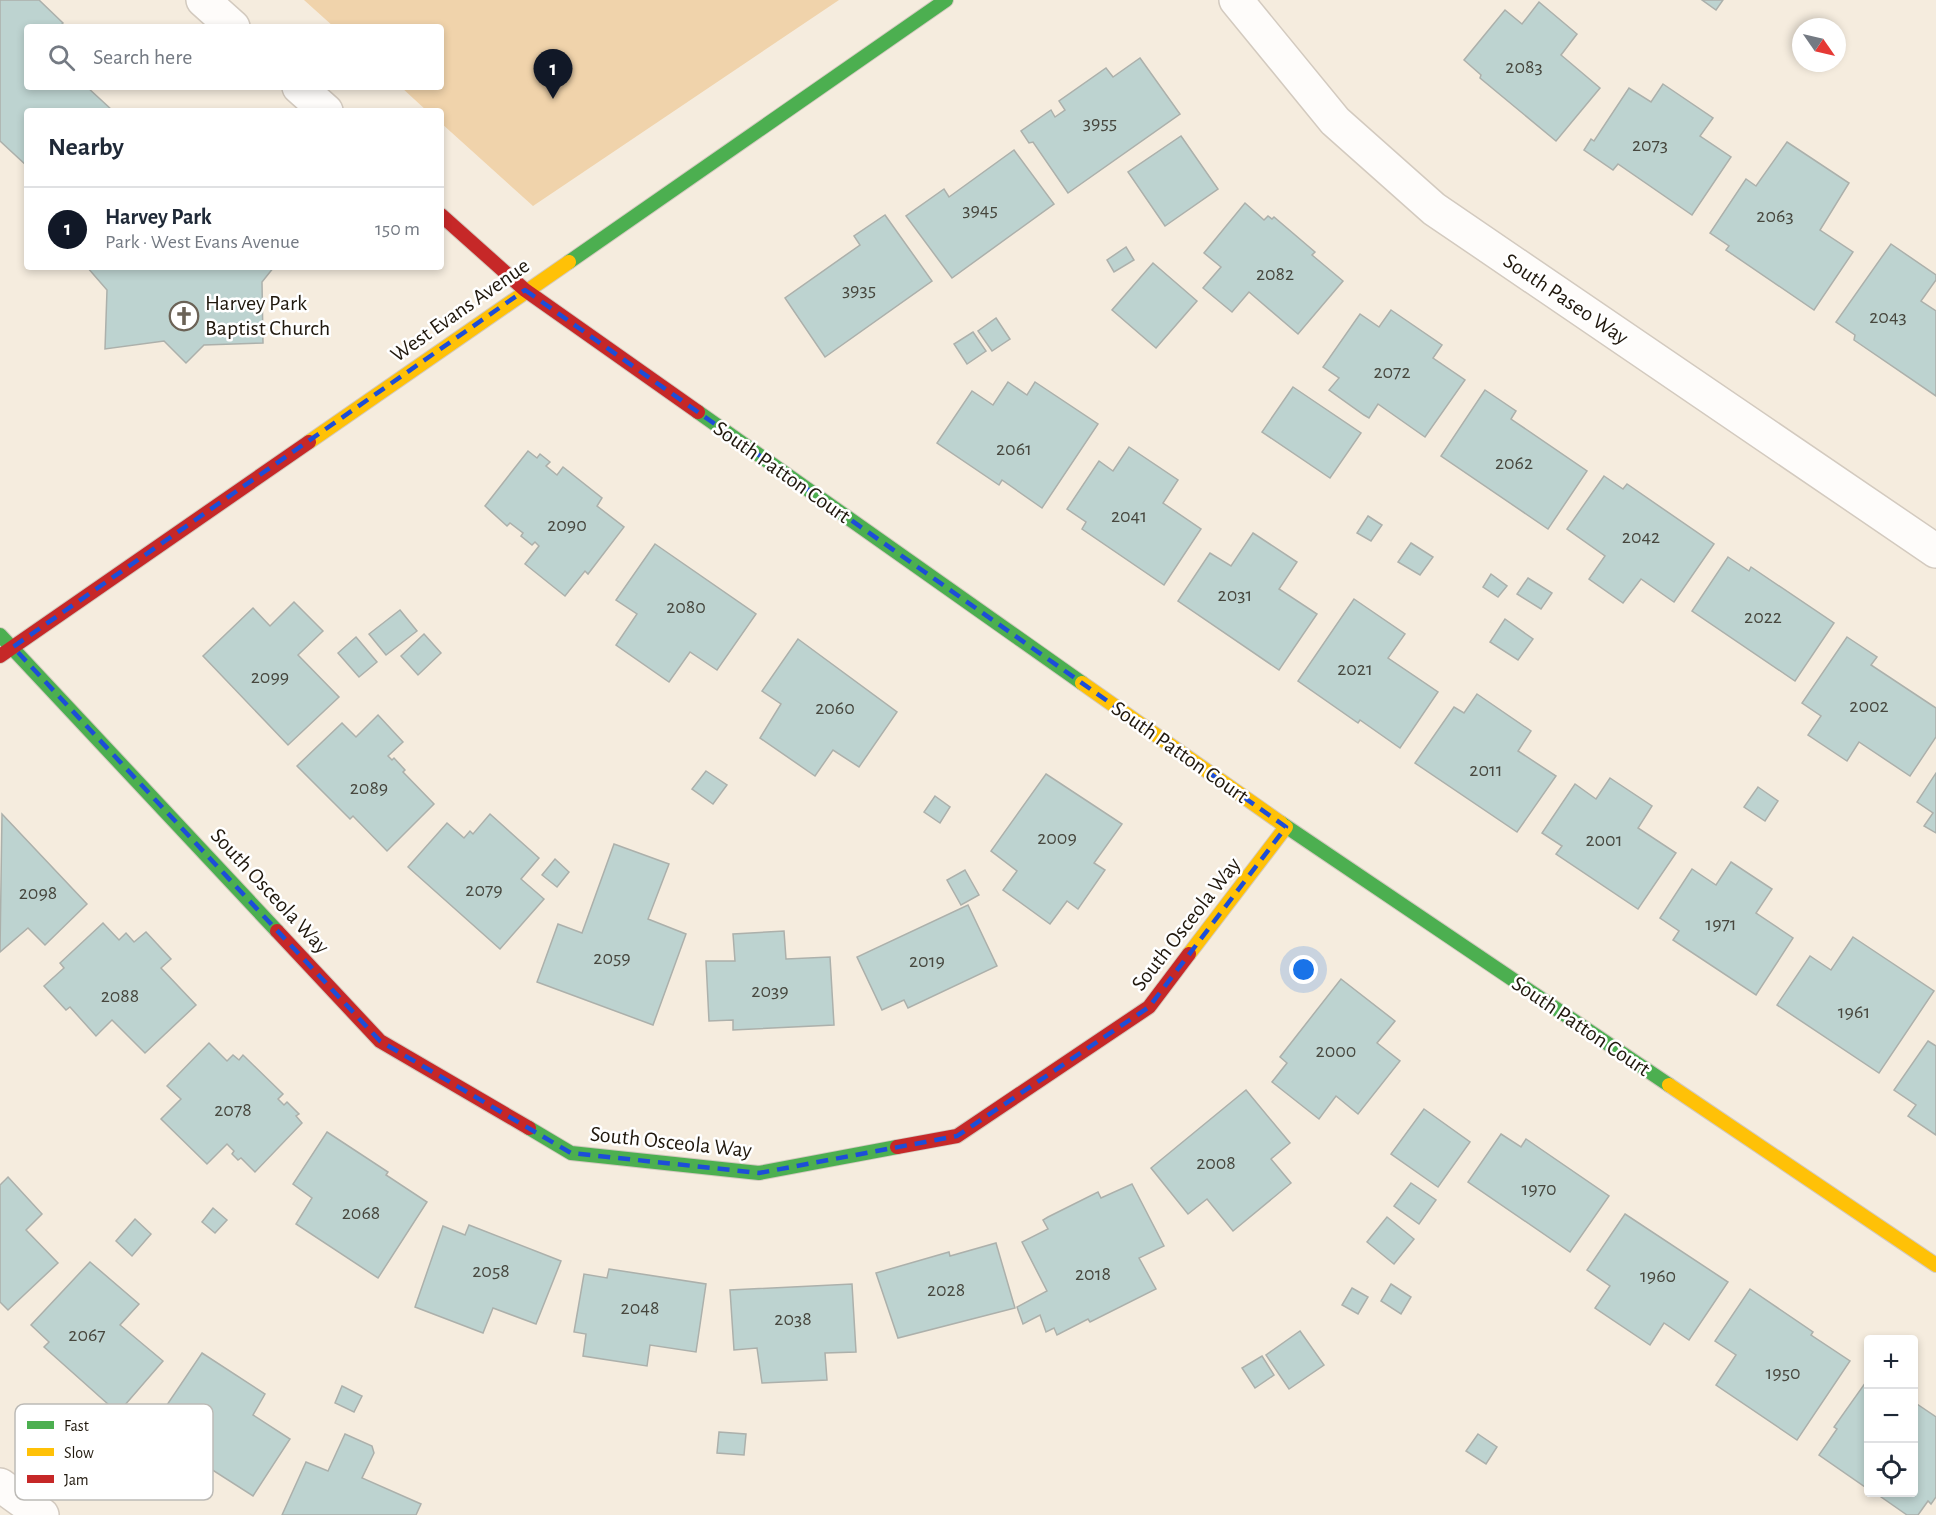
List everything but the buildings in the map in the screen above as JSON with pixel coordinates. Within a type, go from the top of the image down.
[{"type":"street","points":[[203,0],[230,24]]},
{"type":"street","name":"West Evans Avenue","points":[[0,656],[946,0]]},
{"type":"street","name":"South Paseo Way","points":[[1236,0],[1335,121],[1434,209],[1936,551]]},
{"type":"street","points":[[302,90],[323,108]]},
{"type":"street","name":"South Patton Court","points":[[444,218],[525,290],[1286,827],[1936,1265]]},
{"type":"street","name":"South Osceola Way","points":[[0,635],[380,1041],[572,1153],[759,1173],[957,1136],[1149,1007],[1286,827]]},
{"type":"street","points":[[0,1485],[15,1496]]},
{"type":"street","points":[[21,1500],[42,1515]]},
{"type":"highlighted area","points":[[525,290],[1286,827],[1149,1007],[957,1136],[759,1173],[571,1153],[380,1041],[13,647]]},
{"type":"shaded area","points":[[304,0],[839,0],[533,206],[444,126],[444,108],[424,108],[404,90],[444,90],[444,24],[331,24]]},
{"type":"traffic: fast","points":[[569,262],[946,0]]},
{"type":"traffic: fast","points":[[698,412],[1082,683]]},
{"type":"traffic: fast","points":[[0,635],[277,931]]},
{"type":"traffic: fast","points":[[1281,823],[1669,1085]]},
{"type":"traffic: fast","points":[[529,1128],[571,1153],[759,1173],[897,1147]]},
{"type":"traffic: slow","points":[[309,442],[569,262]]},
{"type":"traffic: slow","points":[[1082,683],[1281,823]]},
{"type":"traffic: slow","points":[[1189,954],[1286,827]]},
{"type":"traffic: slow","points":[[1669,1085],[1936,1265]]},
{"type":"traffic: jam","points":[[444,218],[525,290],[698,412]]},
{"type":"traffic: jam","points":[[0,656],[309,442]]},
{"type":"traffic: jam","points":[[277,931],[380,1041],[529,1128]]},
{"type":"traffic: jam","points":[[897,1147],[957,1136],[1149,1007],[1189,954]]},
{"type":"place","name":"Harvey Park","points":[[553,99]]},
{"type":"place","name":"Harvey Park Baptist Church","points":[[184,316]]}]
